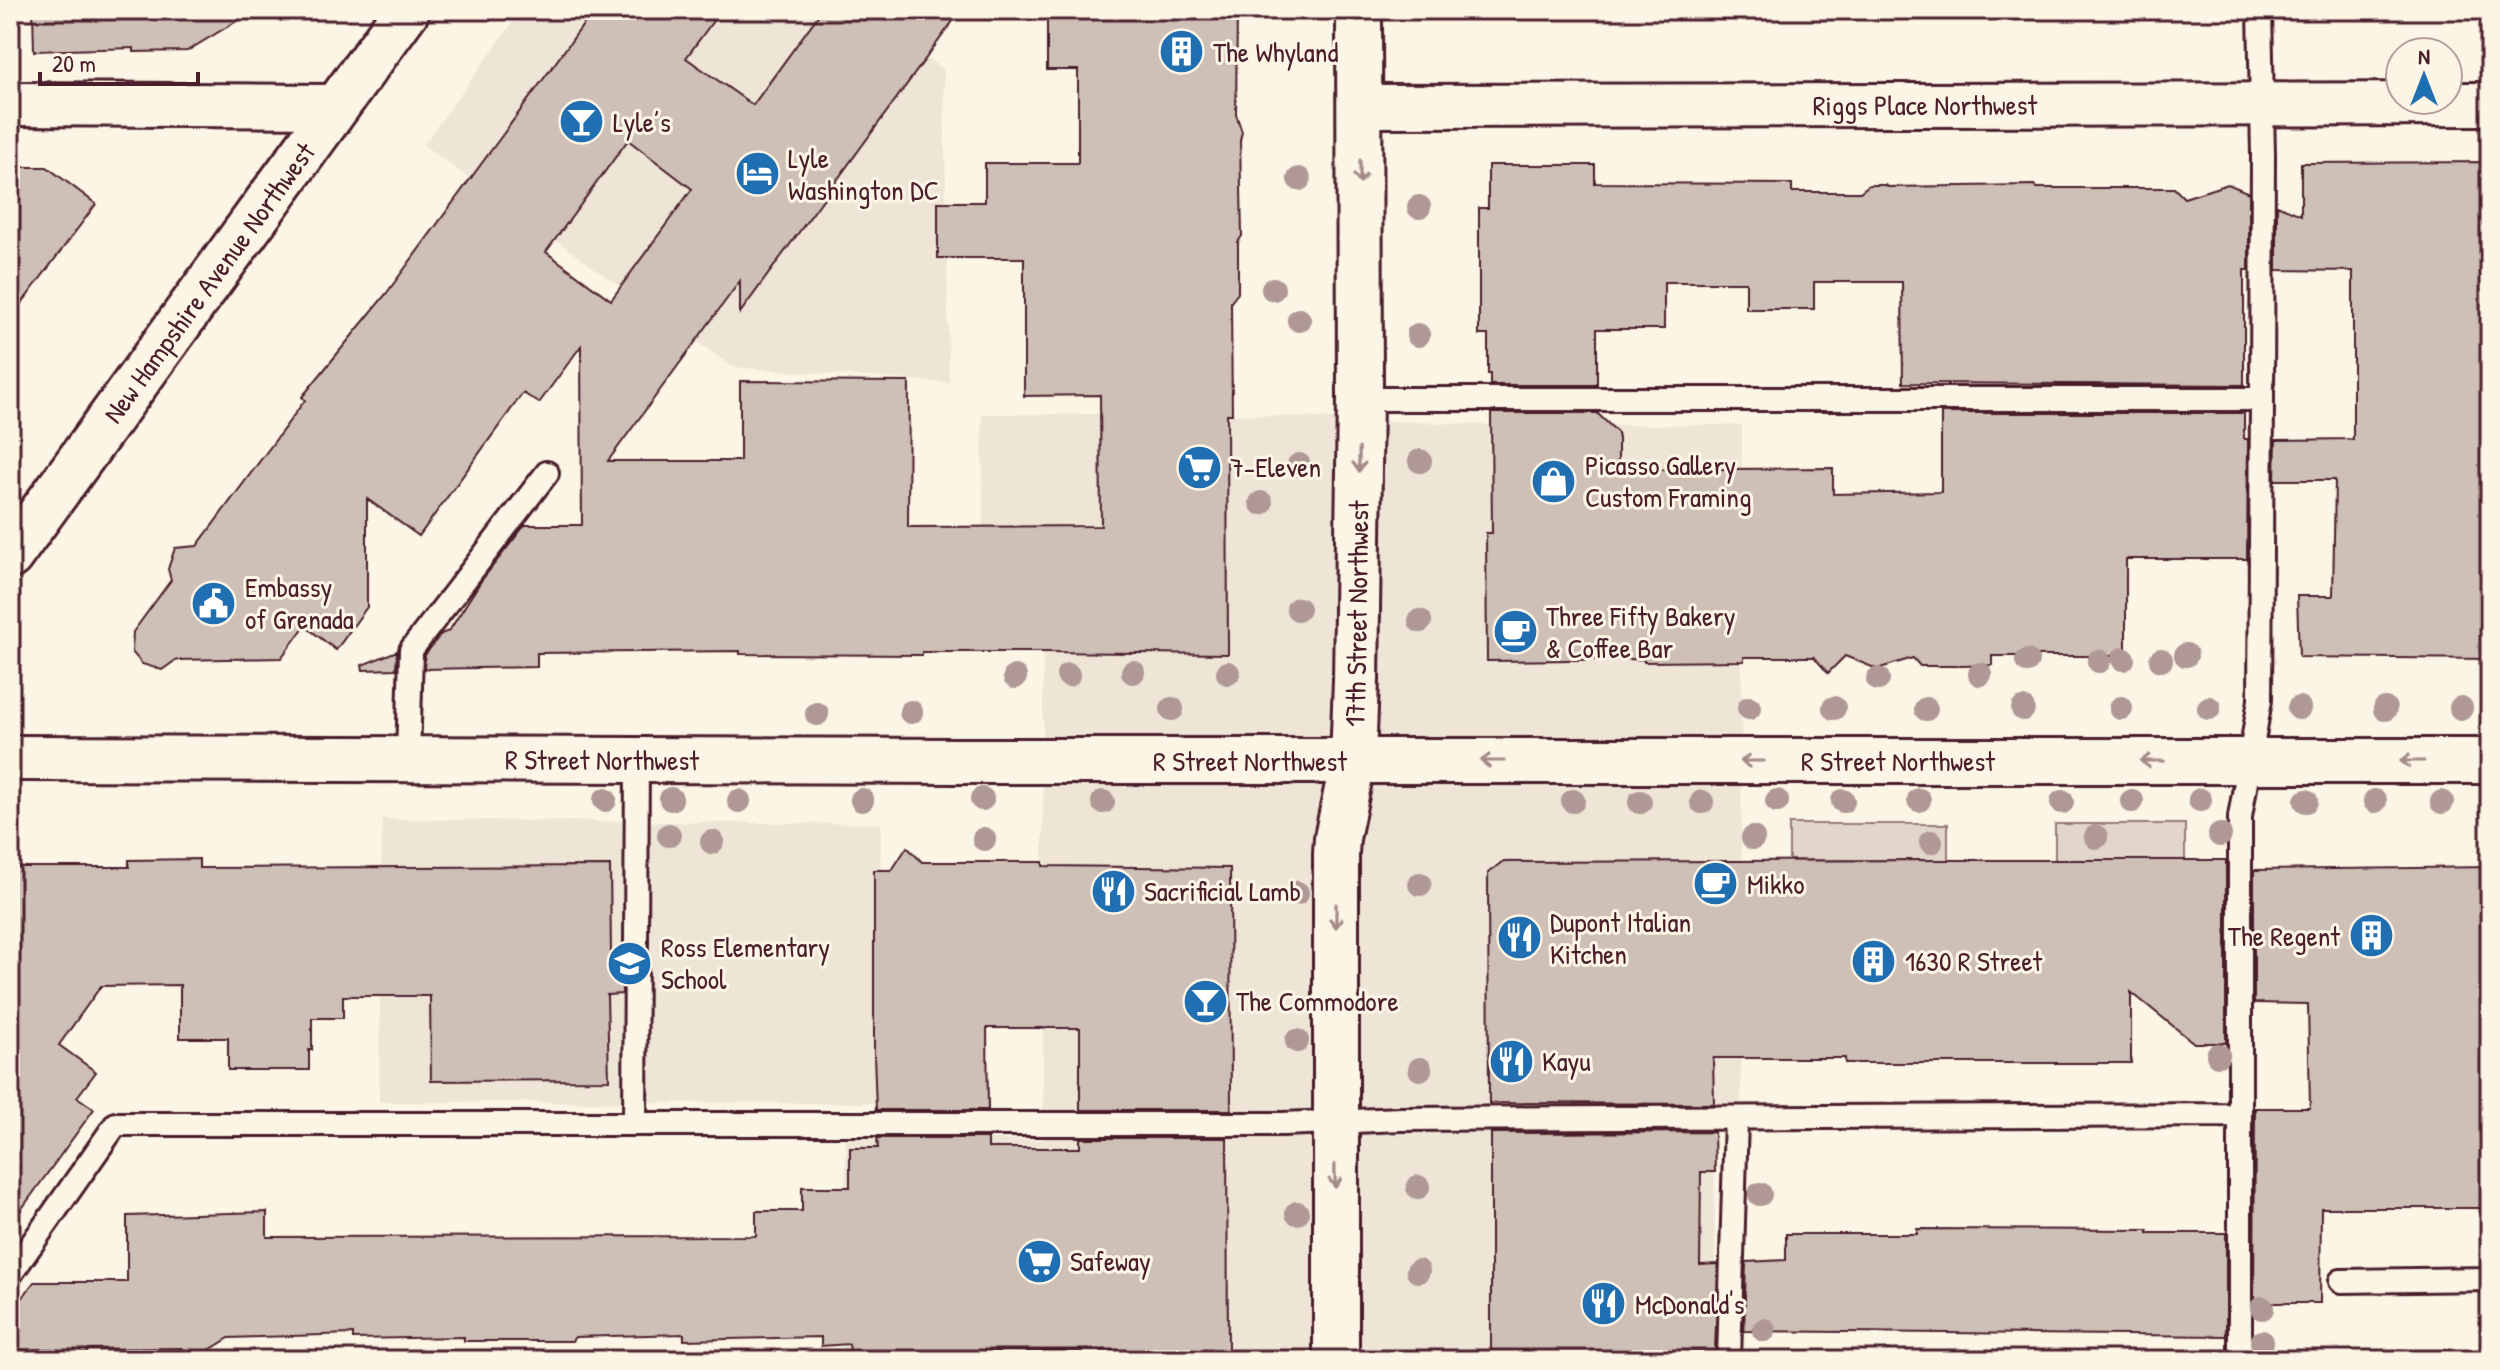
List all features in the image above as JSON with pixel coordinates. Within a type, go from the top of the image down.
[{"type":"main road","name":"New Hampshire Avenue Northwest","points":[[10,556],[407,10]]},
{"type":"main road","name":"17th Street Northwest","points":[[1336,1360],[1334,1123],[1337,838],[1353,761],[1360,399],[1359,10]]},
{"type":"main road","name":"R Street Northwest","points":[[10,758],[2490,761]]},
{"type":"street","points":[[10,104],[336,106]]},
{"type":"street","name":"Riggs Place Northwest","points":[[1359,106],[2490,104]]},
{"type":"lane","points":[[2240,1360],[2240,817],[2260,700],[2260,10]]},
{"type":"lane","points":[[1360,399],[2262,399]]},
{"type":"lane","points":[[408,760],[411,650],[547,473]]},
{"type":"lane","points":[[635,1124],[637,760]]},
{"type":"lane","points":[[10,1275],[116,1124],[1334,1123],[1401,1119],[2239,1115]]},
{"type":"lane","points":[[1729,1360],[1736,1118]]},
{"type":"lane","points":[[2341,1281],[2490,1279]]},
{"type":"shaded area","points":[[522,10],[857,10],[944,70],[949,383],[732,367],[423,145]]},
{"type":"shaded area","points":[[982,414],[1227,414],[1491,425],[1742,425],[1741,1104],[1714,1130],[1716,1360],[1100,1360],[1100,1354],[843,1354],[846,1139],[1043,1140],[1043,652],[983,530]]},
{"type":"shaded area","name":"Ross Elementary School","points":[[382,819],[881,824],[878,1103],[379,1102]]},
{"type":"shaded area","points":[[1789,824],[1948,824],[1948,860],[1789,860]]},
{"type":"shaded area","points":[[2055,824],[2185,824],[2185,860],[2055,860]]},
{"type":"building","points":[[33,10],[255,10],[187,51],[134,52],[134,48],[34,51]]},
{"type":"building","points":[[594,10],[721,10],[686,58],[753,105],[822,10],[961,10],[740,313],[740,281],[608,461],[740,461],[740,381],[909,382],[908,527],[1101,526],[1100,395],[1024,396],[1024,258],[938,258],[938,202],[985,202],[985,163],[1078,163],[1078,70],[1047,70],[1047,10],[1237,10],[1236,114],[1242,132],[1242,236],[1238,242],[1238,293],[1231,302],[1232,414],[1227,414],[1228,654],[537,653],[537,667],[424,669],[425,655],[441,634],[449,631],[481,581],[525,525],[582,525],[581,346],[539,403],[523,393],[419,536],[367,499],[367,607],[336,650],[305,626],[281,658],[176,660],[162,670],[142,664],[132,652],[133,632],[171,580],[168,569],[175,548],[197,546],[305,400],[302,397],[386,294]],"holes":[[[628,140],[692,189],[611,300],[546,252]]]},
{"type":"building","points":[[2490,162],[2490,659],[2299,657],[2297,596],[2333,596],[2335,480],[2275,480],[2276,440],[2353,439],[2353,271],[2277,270],[2277,205],[2301,215],[2301,163]]},
{"type":"building","points":[[1488,165],[1595,165],[1595,183],[1792,184],[1792,192],[1860,192],[1869,185],[2034,185],[2037,188],[2174,188],[2184,198],[2228,184],[2249,193],[2249,270],[2244,270],[2244,385],[1903,383],[1902,282],[1814,282],[1814,309],[1746,309],[1746,282],[1664,282],[1664,329],[1597,329],[1597,385],[1490,385],[1488,335],[1479,335],[1479,208],[1488,208]]},
{"type":"building","points":[[10,167],[47,167],[96,204],[10,319]]},
{"type":"building","points":[[1491,413],[1597,413],[1618,433],[1618,470],[1833,468],[1833,494],[1941,492],[1941,413],[2244,413],[2244,439],[2248,439],[2247,559],[2126,559],[2126,656],[1992,656],[1992,665],[1963,666],[1920,666],[1913,658],[1877,669],[1845,656],[1828,673],[1814,657],[1744,657],[1744,661],[1487,661],[1486,533],[1492,533]]},
{"type":"building","points":[[397,651],[396,669],[363,670],[362,665]]},
{"type":"building","points":[[907,847],[922,862],[1230,868],[1231,1110],[1080,1110],[1080,1028],[987,1028],[988,1110],[876,1110],[874,870],[892,870]]},
{"type":"building","points":[[199,859],[199,868],[610,866],[611,953],[622,952],[622,994],[607,995],[609,1080],[431,1081],[430,996],[343,996],[343,1018],[312,1018],[309,1070],[228,1070],[228,1038],[180,1038],[180,985],[101,986],[59,1045],[96,1072],[77,1097],[94,1109],[10,1225],[10,867],[129,867],[129,860]]},
{"type":"building","points":[[2226,860],[2226,1043],[2194,1043],[2131,992],[2131,1063],[1845,1063],[1845,1058],[1713,1058],[1714,1104],[1489,1103],[1488,873],[1502,862]]},
{"type":"building","points":[[2490,867],[2490,1208],[2321,1208],[2320,1303],[2254,1303],[2255,1108],[2310,1108],[2308,1004],[2254,1003],[2254,870]]},
{"type":"building","points":[[1714,1132],[1715,1172],[1701,1172],[1700,1265],[1718,1264],[1715,1352],[1491,1354],[1491,1133]]},
{"type":"building","points":[[877,1138],[988,1138],[988,1148],[1080,1148],[1080,1138],[1227,1138],[1228,1350],[850,1352],[849,1344],[821,1346],[821,1337],[684,1340],[684,1334],[575,1337],[572,1341],[464,1341],[464,1337],[353,1339],[353,1334],[229,1338],[203,1354],[187,1353],[182,1348],[89,1349],[83,1358],[64,1358],[53,1349],[10,1350],[10,1315],[34,1282],[127,1282],[127,1216],[267,1212],[267,1237],[756,1236],[756,1211],[802,1211],[802,1187],[850,1187],[850,1148],[878,1148]]},
{"type":"building","points":[[1917,1229],[2226,1233],[2226,1336],[1744,1331],[1746,1262],[1786,1260],[1786,1234],[1917,1234]]},
{"type":"place","name":"The Whyland","points":[[1182,52]]},
{"type":"place","name":"Lyle’s","points":[[582,122]]},
{"type":"place","name":"Lyle Washington DC","points":[[757,174]]},
{"type":"place","name":"7-Eleven","points":[[1199,467]]},
{"type":"place","name":"Picasso Gallery Custom Framing","points":[[1554,481]]},
{"type":"place","name":"Embassy of Grenada","points":[[214,603]]},
{"type":"place","name":"Three Fifty Bakery & Coffee Bar","points":[[1515,632]]},
{"type":"place","name":"Mikko","points":[[1716,884]]},
{"type":"place","name":"Sacrificial Lamb","points":[[1113,891]]},
{"type":"place","name":"The Regent","points":[[2371,936]]},
{"type":"place","name":"Dupont Italian Kitchen","points":[[1519,938]]},
{"type":"place","name":"1630 R Street","points":[[1874,961]]},
{"type":"place","name":"Ross Elementary School","points":[[630,963]]},
{"type":"place","name":"The Commodore","points":[[1205,1001]]},
{"type":"place","name":"Kayu","points":[[1511,1061]]},
{"type":"place","name":"Safeway","points":[[1039,1261]]},
{"type":"place","name":"McDonald's","points":[[1604,1304]]}]
